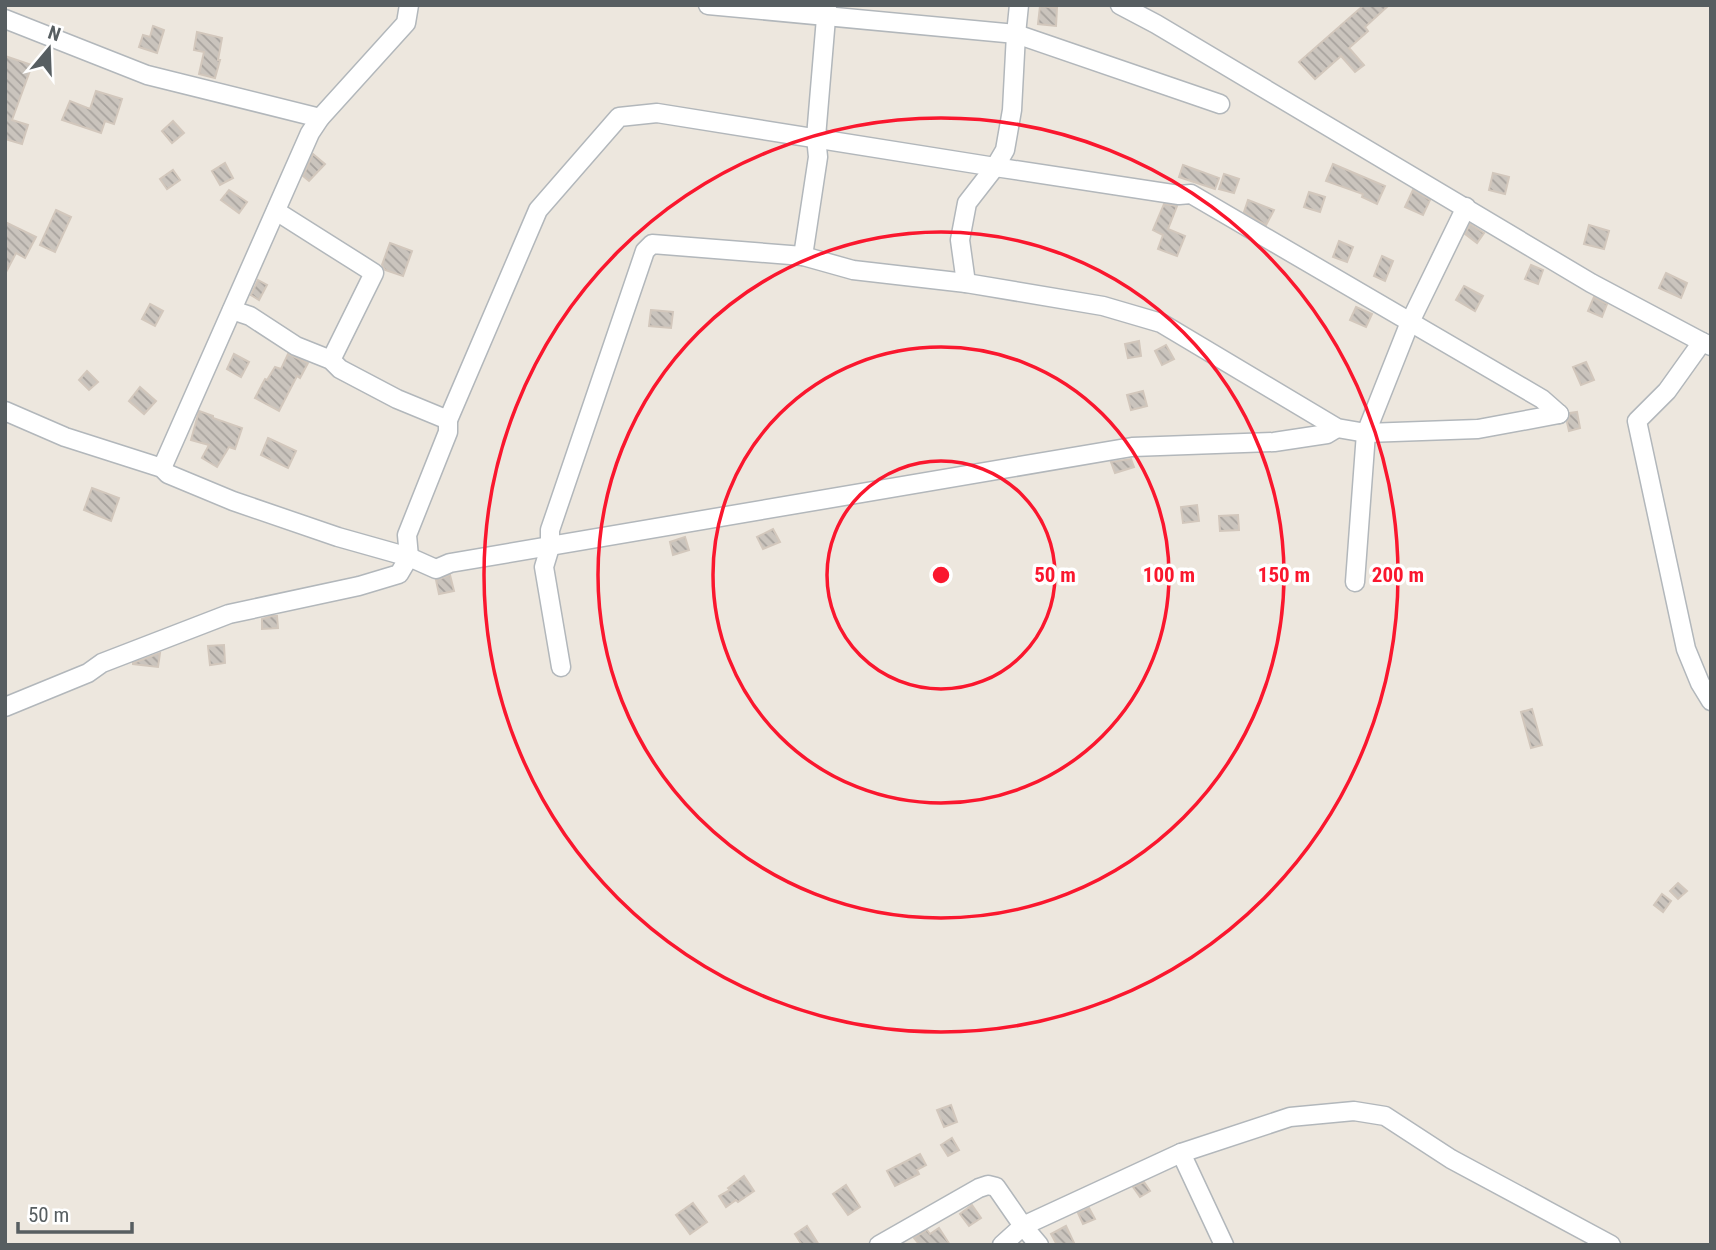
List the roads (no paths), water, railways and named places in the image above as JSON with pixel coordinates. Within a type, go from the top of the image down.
[{"type":"street","points":[[162,468],[310,133],[320,118],[406,23],[408,5]]},
{"type":"street","points":[[708,5],[827,10],[1016,34],[1220,104]]},
{"type":"street","points":[[966,283],[960,240],[967,203],[995,167],[1005,149],[1012,110],[1019,5]]},
{"type":"street","points":[[1120,5],[1591,283],[1707,344],[1637,422],[1686,649],[1700,683],[1711,701]]},
{"type":"street","points":[[803,256],[818,157],[816,137],[827,10]]},
{"type":"street","points":[[5,19],[147,75],[320,118]]},
{"type":"street","points":[[5,707],[88,673],[102,663],[229,614],[359,586],[399,574],[409,557],[407,535],[448,432],[448,420],[538,210],[619,117],[657,113],[1179,195],[1191,194],[1542,399],[1559,414],[1478,429],[1366,433],[1337,428],[1161,323],[1103,306],[966,283],[853,270],[803,256],[652,244],[645,251],[550,530],[550,547],[544,567],[561,667]]},
{"type":"street","points":[[1355,582],[1366,433],[1410,322],[1466,208]]},
{"type":"street","points":[[276,211],[374,273],[331,360]]},
{"type":"street","points":[[233,310],[250,316],[296,346],[331,360],[340,369],[397,399],[448,420]]},
{"type":"street","points":[[5,411],[65,437],[162,468],[168,474],[233,501],[338,537],[409,557],[436,569],[450,563],[1132,447],[1274,442],[1327,434],[1337,428]]},
{"type":"street","points":[[1002,1245],[1023,1226],[1181,1153],[1290,1117],[1354,1111],[1384,1116],[1582,1237],[1611,1245]]},
{"type":"street","points":[[1181,1153],[1224,1245]]},
{"type":"street","points":[[879,1245],[988,1185],[996,1187],[1039,1245]]}]
